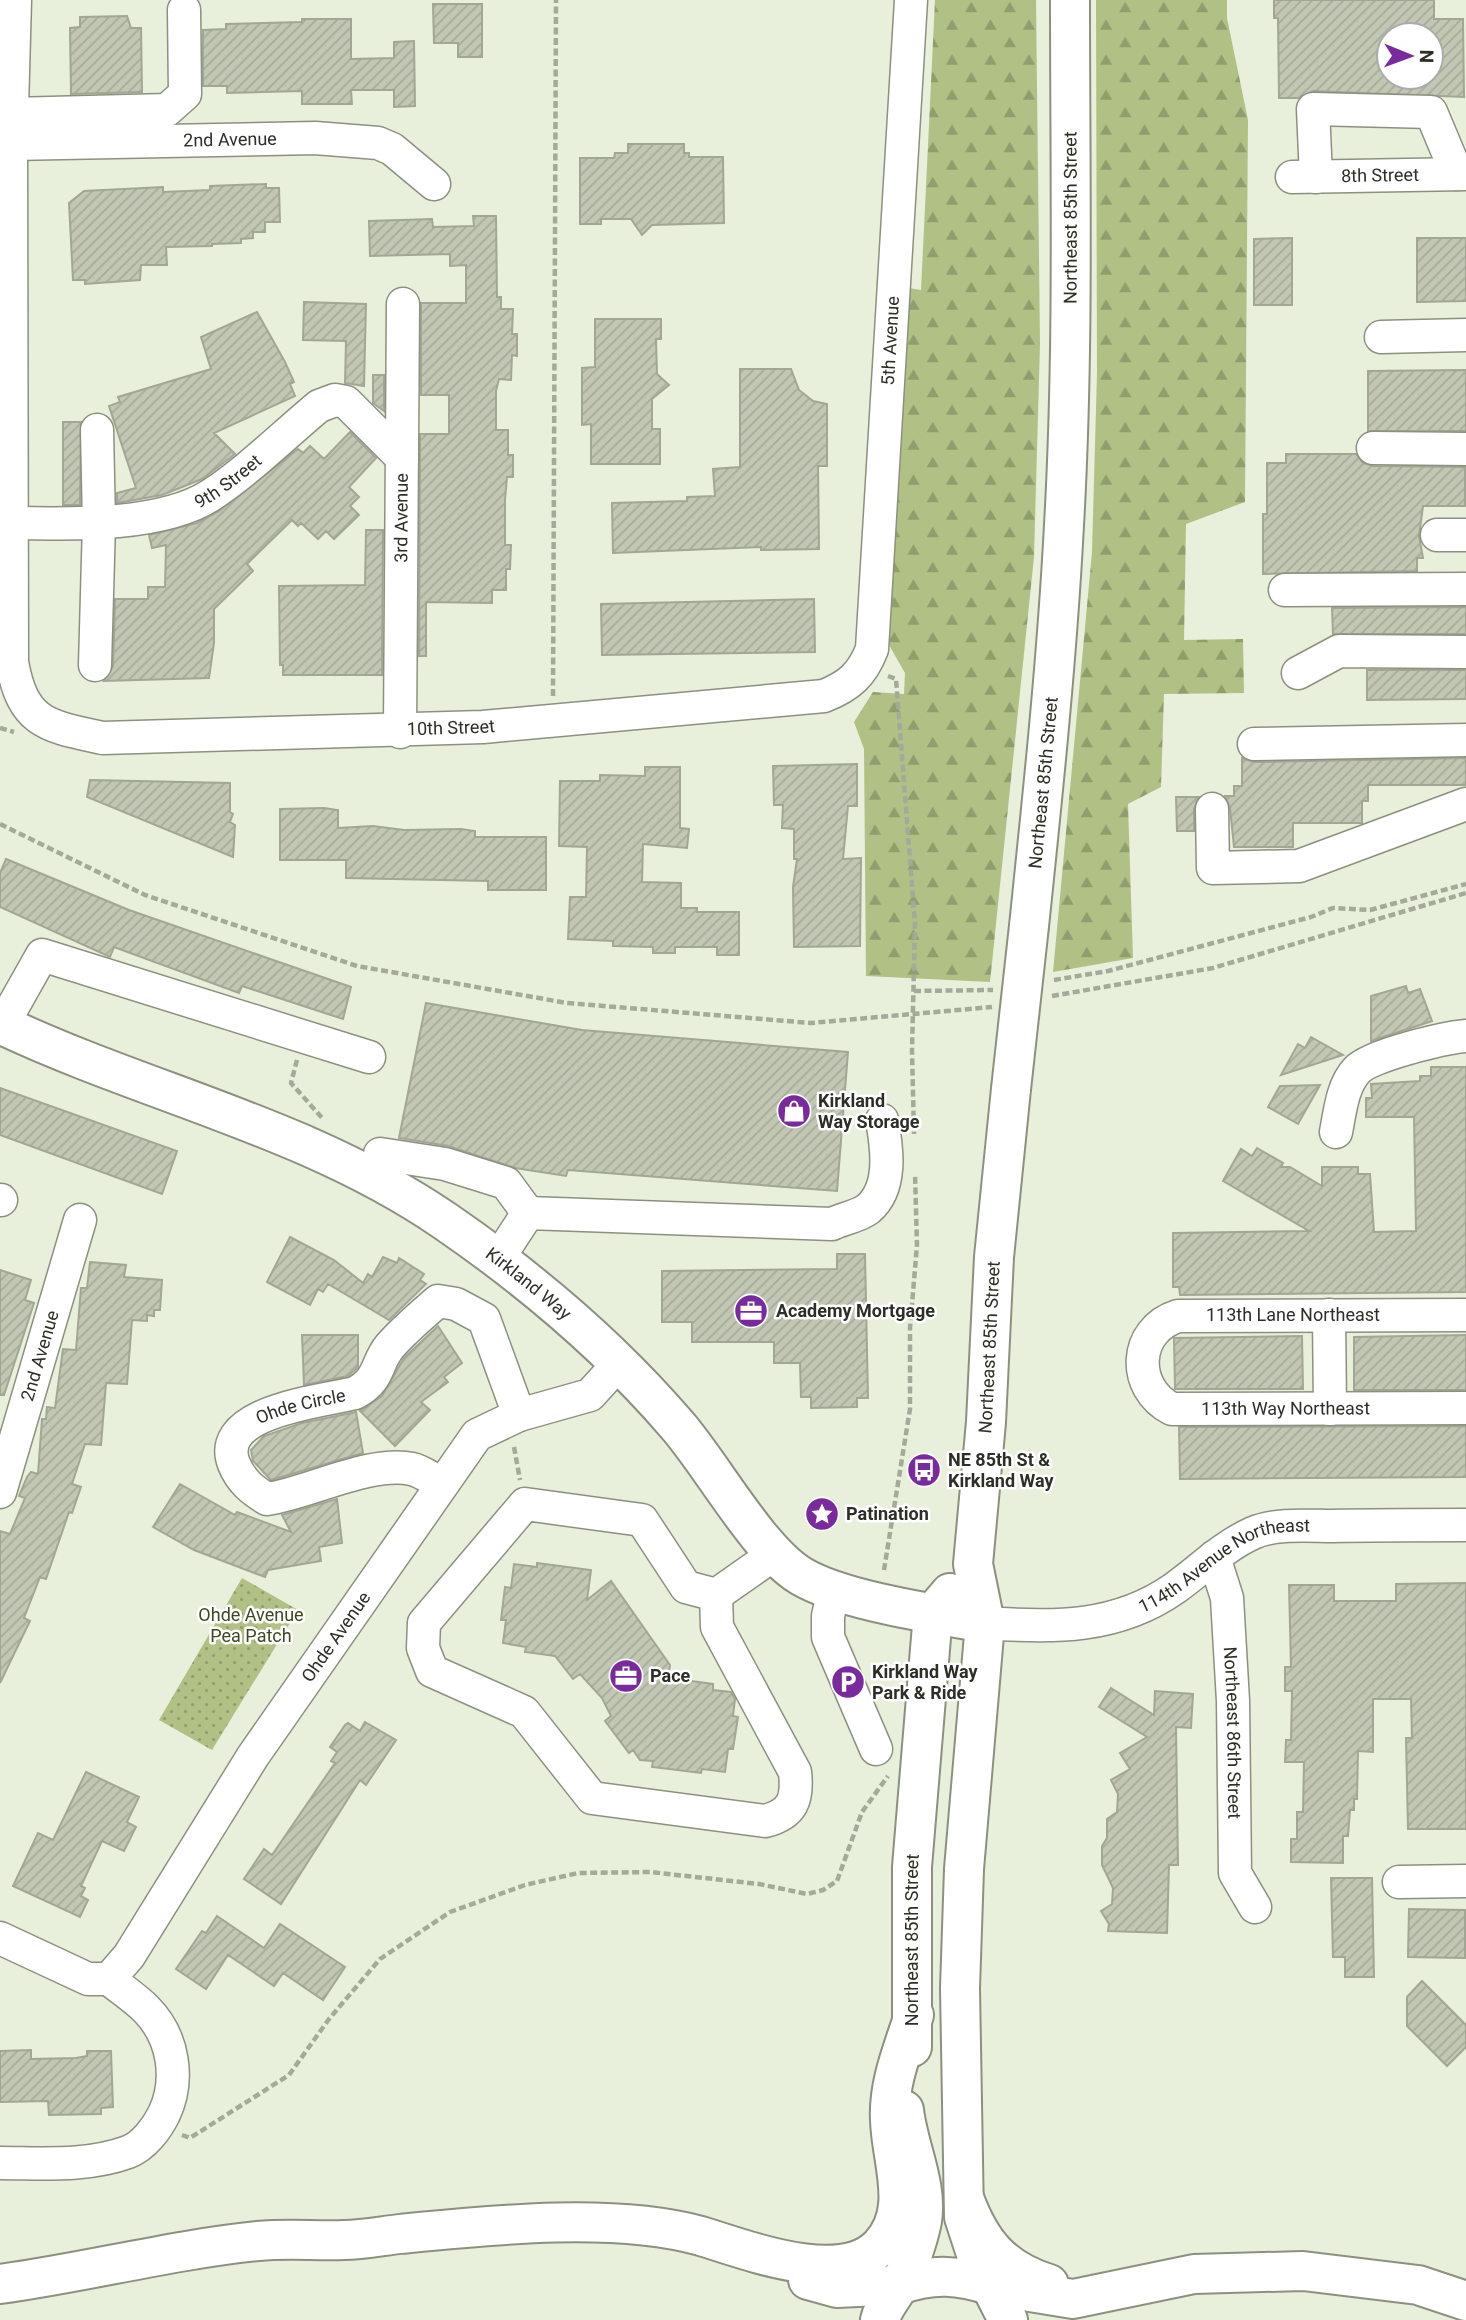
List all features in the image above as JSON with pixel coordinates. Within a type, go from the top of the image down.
[{"type":"main road","name":"Northeast 85th Street","points":[[1008,2320],[969,2239],[964,2198],[961,1943],[964,1869],[985,1623],[974,1564],[986,1422],[995,1257],[1057,647],[1065,523],[1069,399],[1070,0]]},
{"type":"main road","name":"Kirkland Way","points":[[1,1025],[291,1137],[348,1163],[442,1219],[559,1305],[620,1362],[679,1427],[776,1553],[801,1576],[834,1589],[985,1623]]},
{"type":"main road","points":[[961,1943],[933,1882],[953,1668],[948,1642],[933,1613],[974,1564]]},
{"type":"main road","name":"Northeast 85th Street","points":[[880,2320],[900,2285],[922,2223],[923,2202],[904,2109],[914,2015],[912,1867],[933,1613]]},
{"type":"main road","points":[[0,2284],[258,2241],[345,2240],[453,2229],[569,2223],[672,2228],[752,2251],[825,2267],[858,2261],[880,2246],[896,2216],[900,2181],[890,2120],[895,2070],[914,2015]]},
{"type":"main road","points":[[964,2198],[975,2228],[989,2247],[1004,2262],[1026,2275],[1047,2284],[1074,2287],[1135,2287]]},
{"type":"main road","points":[[752,2251],[789,2274],[837,2288],[900,2285],[922,2277],[947,2275],[992,2286],[1073,2299],[1194,2274],[1303,2272],[1418,2285],[1466,2301]]},
{"type":"street","points":[[6,555],[11,523],[5,456],[15,0]]},
{"type":"street","name":"5th Avenue","points":[[868,674],[872,649],[911,0]]},
{"type":"street","points":[[11,129],[167,110],[185,94],[184,10]]},
{"type":"street","name":"8th Street","points":[[1313,108],[1431,112],[1462,174],[1304,177],[1313,108]]},
{"type":"street","name":"2nd Avenue","points":[[11,129],[378,142],[392,149],[434,184]]},
{"type":"street","name":"3rd Avenue","points":[[400,732],[403,304]]},
{"type":"street","points":[[1381,337],[1466,335]]},
{"type":"street","name":"9th Street","points":[[11,523],[124,521],[188,506],[211,495],[320,406],[335,400],[346,402],[402,458]]},
{"type":"street","points":[[95,665],[99,523],[97,430]]},
{"type":"street","points":[[1373,448],[1466,449]]},
{"type":"street","name":"10th Street","points":[[6,555],[12,662],[16,684],[27,708],[43,721],[62,729],[103,738],[400,732],[553,721],[824,696],[868,674]]},
{"type":"street","points":[[1285,590],[1466,589]]},
{"type":"street","points":[[1298,673],[1339,651],[1466,652]]},
{"type":"street","points":[[1254,744],[1466,740]]},
{"type":"street","points":[[1212,810],[1213,868],[1299,866],[1466,804]]},
{"type":"street","points":[[1,1025],[43,955],[369,1057]]},
{"type":"street","points":[[1336,1132],[1344,1093],[1357,1069],[1376,1059],[1439,1040],[1466,1036]]},
{"type":"street","points":[[528,1213],[832,1224],[868,1209],[882,1189],[888,1152],[882,1120]]},
{"type":"street","points":[[380,1154],[445,1164],[506,1183],[528,1213]]},
{"type":"street","points":[[498,1259],[528,1213]]},
{"type":"street","name":"2nd Avenue","points":[[0,1492],[80,1220]]},
{"type":"street","name":"Ohde Circle","points":[[442,1485],[413,1469],[380,1471],[267,1499],[253,1491],[238,1474],[232,1458],[232,1445],[238,1434],[259,1417],[345,1396],[367,1386],[381,1367],[388,1348],[438,1301],[456,1304],[485,1320],[516,1426]]},
{"type":"street","points":[[1329,1315],[1330,1409]]},
{"type":"street","name":"113th Lane Northeast","points":[[1142,1356],[1153,1329],[1165,1320],[1178,1316],[1466,1315]]},
{"type":"street","name":"113th Way Northeast","points":[[1142,1356],[1146,1386],[1157,1401],[1172,1409],[1466,1408]]},
{"type":"street","name":"Ohde Avenue","points":[[109,1979],[129,1956],[253,1756],[477,1435],[516,1426],[590,1395],[620,1362]]},
{"type":"street","points":[[716,1595],[717,1627],[795,1772],[797,1788],[792,1805],[782,1817],[765,1821],[592,1798],[524,1712],[432,1671],[423,1648],[424,1623],[524,1504],[642,1520],[686,1587],[716,1595],[776,1553]]},
{"type":"street","name":"114th Avenue Northeast","points":[[985,1623],[1038,1627],[1099,1623],[1141,1608],[1174,1589],[1214,1557],[1255,1532],[1299,1526],[1466,1525]]},
{"type":"street","name":"Northeast 86th Street","points":[[1214,1557],[1227,1598],[1233,1701],[1235,1873],[1255,1907]]},
{"type":"street","points":[[834,1589],[828,1616],[828,1637],[882,1763]]},
{"type":"street","points":[[1399,1882],[1466,1881]]},
{"type":"street","points":[[0,1938],[88,1979],[109,1979],[147,2010],[166,2038],[174,2067],[172,2097],[157,2128],[131,2151],[91,2163],[0,2163]]},
{"type":"path","points":[[553,721],[556,0]]},
{"type":"path","points":[[868,674],[896,679],[899,720]]},
{"type":"path","points":[[0,824],[145,895],[370,968],[567,1003],[811,1023],[995,1006]]},
{"type":"path","points":[[1046,981],[1108,971],[1229,936],[1311,917],[1333,908],[1370,910],[1466,884]]},
{"type":"path","points":[[1050,997],[1213,968],[1466,892]]},
{"type":"path","points":[[914,991],[998,989]]},
{"type":"path","points":[[516,1426],[524,1504]]},
{"type":"path","points":[[157,2128],[190,2138],[289,2075],[329,2019],[380,1959],[450,1912],[500,1894],[578,1873],[650,1872],[759,1884],[807,1894],[823,1891],[837,1881],[882,1763]]},
{"type":"green space","points":[[935,0],[1036,0],[1040,344],[1034,557],[990,982],[866,976],[864,749],[854,722],[873,692],[904,694],[905,673],[889,645],[909,288],[921,290]]},
{"type":"green space","points":[[1096,0],[1227,0],[1227,18],[1248,120],[1245,502],[1186,524],[1184,640],[1243,639],[1244,693],[1164,694],[1161,787],[1128,804],[1133,958],[1053,972],[1092,552],[1097,373]]},
{"type":"green space","name":"Ohde Avenue Pea Patch","points":[[242,1578],[298,1610],[212,1750],[159,1720]]},
{"type":"building","points":[[1274,0],[1434,0],[1434,19],[1463,19],[1464,97],[1313,91],[1299,98],[1279,98],[1278,18],[1274,18]]},
{"type":"building","points":[[433,4],[482,4],[482,57],[458,57],[458,43],[434,43]]},
{"type":"building","points":[[127,16],[131,28],[141,28],[142,92],[71,94],[70,28],[80,27],[80,17]]},
{"type":"building","points":[[302,19],[351,19],[351,59],[394,58],[394,42],[414,41],[415,106],[394,107],[394,90],[351,90],[352,104],[302,104],[302,91],[227,93],[227,86],[203,86],[203,30],[226,29],[226,24],[302,22]]},
{"type":"building","points":[[628,144],[684,144],[684,153],[689,153],[689,157],[723,157],[724,223],[652,225],[642,235],[631,219],[601,219],[601,224],[580,224],[580,158],[614,158],[615,153],[628,153]]},
{"type":"building","points":[[266,184],[266,188],[279,188],[280,222],[265,222],[265,232],[253,232],[253,238],[241,239],[241,243],[212,246],[166,247],[167,265],[141,265],[140,280],[85,284],[85,280],[73,280],[69,203],[84,191],[163,187],[163,192],[210,190],[210,186]]},
{"type":"building","points":[[473,216],[496,216],[497,297],[501,297],[501,309],[513,309],[512,334],[517,334],[517,356],[512,355],[511,380],[499,379],[496,391],[496,430],[508,430],[508,455],[513,455],[513,477],[507,477],[505,500],[505,545],[511,545],[510,569],[506,569],[506,590],[492,590],[492,603],[426,602],[426,656],[419,656],[420,434],[449,434],[449,395],[421,395],[421,303],[466,303],[466,265],[450,266],[450,254],[370,256],[369,221],[432,219],[433,227],[474,226]]},
{"type":"building","points":[[1292,238],[1292,305],[1254,305],[1254,239]]},
{"type":"building","points":[[1417,238],[1466,238],[1466,301],[1417,302]]},
{"type":"building","points":[[304,302],[366,304],[364,386],[345,383],[346,341],[303,340]]},
{"type":"building","points":[[257,312],[285,362],[294,382],[290,384],[295,396],[214,433],[235,454],[202,479],[162,495],[117,503],[117,493],[136,488],[109,406],[120,402],[118,397],[211,369],[201,337]]},
{"type":"building","points":[[595,319],[661,319],[661,339],[656,339],[657,374],[669,385],[652,399],[652,429],[660,429],[660,464],[591,464],[591,424],[582,425],[582,368],[595,367]]},
{"type":"building","points":[[740,369],[791,369],[799,390],[813,401],[827,404],[827,466],[818,466],[819,549],[761,550],[761,547],[613,553],[612,503],[687,501],[687,497],[715,496],[713,469],[740,467]]},
{"type":"building","points":[[1466,370],[1466,431],[1368,431],[1368,371]]},
{"type":"building","points":[[373,375],[384,375],[384,411],[373,403]]},
{"type":"building","points":[[63,422],[81,422],[80,505],[63,505]]},
{"type":"building","points":[[350,432],[376,458],[349,487],[359,497],[350,506],[359,515],[334,539],[326,531],[318,539],[301,523],[298,526],[292,520],[247,564],[253,571],[214,609],[214,643],[209,678],[104,681],[113,666],[115,599],[148,599],[148,587],[165,587],[166,545],[152,548],[149,535],[197,523],[219,511],[298,449],[303,453],[310,446],[324,459]]},
{"type":"building","points":[[1286,454],[1356,454],[1363,463],[1373,466],[1465,467],[1465,506],[1423,506],[1419,536],[1423,558],[1417,558],[1417,571],[1263,574],[1263,514],[1267,514],[1267,463],[1286,463]]},
{"type":"building","points":[[366,530],[383,530],[382,675],[283,675],[283,665],[280,665],[279,586],[365,585]]},
{"type":"building","points":[[814,599],[815,652],[602,655],[601,604]]},
{"type":"building","points":[[1466,607],[1466,634],[1333,634],[1332,608]]},
{"type":"building","points":[[1367,670],[1466,670],[1466,699],[1367,700]]},
{"type":"building","points":[[1242,758],[1254,762],[1466,758],[1466,785],[1368,785],[1368,801],[1362,801],[1362,823],[1293,823],[1293,847],[1234,847],[1230,808],[1225,796],[1234,796],[1234,786],[1242,786]]},
{"type":"building","points":[[857,764],[857,806],[848,806],[843,859],[861,858],[860,946],[794,947],[793,887],[797,859],[794,859],[794,829],[782,828],[783,805],[774,805],[773,766]]},
{"type":"building","points":[[645,767],[680,767],[680,828],[689,829],[687,848],[643,844],[642,882],[681,883],[681,908],[697,908],[697,912],[739,912],[739,955],[717,955],[717,947],[675,947],[675,953],[653,953],[653,947],[613,946],[613,941],[568,939],[570,897],[586,897],[587,847],[559,846],[560,781],[600,781],[600,775],[645,776]]},
{"type":"building","points":[[90,780],[230,783],[230,812],[233,814],[230,822],[235,825],[233,857],[87,797]]},
{"type":"building","points":[[1176,797],[1199,797],[1194,809],[1194,831],[1177,831]]},
{"type":"building","points":[[280,809],[338,810],[338,828],[373,826],[404,830],[461,829],[475,831],[475,837],[546,837],[546,890],[488,890],[488,881],[346,878],[346,860],[280,860]]},
{"type":"building","points":[[6,859],[129,910],[351,987],[343,1019],[242,986],[239,993],[114,947],[110,957],[0,907],[0,873]]},
{"type":"building","points":[[1406,986],[1408,993],[1420,989],[1432,1021],[1371,1041],[1371,996]]},
{"type":"building","points":[[426,1003],[582,1030],[848,1052],[837,1191],[568,1170],[566,1176],[515,1168],[448,1146],[399,1138]]},
{"type":"building","points":[[1311,1037],[1343,1055],[1281,1075],[1298,1044],[1305,1048]]},
{"type":"building","points":[[1431,1067],[1466,1067],[1466,1292],[1180,1295],[1179,1287],[1173,1287],[1173,1233],[1309,1231],[1223,1181],[1241,1149],[1252,1156],[1257,1148],[1283,1163],[1281,1167],[1290,1167],[1322,1186],[1322,1167],[1358,1167],[1358,1174],[1370,1174],[1374,1232],[1416,1231],[1414,1117],[1366,1117],[1366,1098],[1372,1098],[1371,1084],[1420,1081],[1420,1076],[1431,1076]]},
{"type":"building","points":[[1320,1085],[1298,1124],[1268,1107],[1280,1086]]},
{"type":"building","points":[[0,1088],[177,1151],[162,1194],[0,1135]]},
{"type":"building","points":[[290,1237],[334,1260],[363,1283],[368,1274],[372,1277],[383,1257],[397,1263],[399,1258],[424,1274],[420,1280],[426,1284],[389,1320],[328,1284],[323,1292],[318,1289],[310,1305],[267,1282]]},
{"type":"building","points":[[837,1254],[865,1254],[868,1398],[857,1398],[857,1407],[811,1408],[811,1397],[801,1397],[800,1363],[774,1363],[774,1342],[692,1342],[692,1322],[662,1322],[662,1271],[837,1269]]},
{"type":"building","points":[[90,1262],[126,1265],[124,1277],[162,1280],[160,1310],[154,1310],[154,1316],[147,1315],[147,1321],[132,1320],[127,1384],[106,1383],[101,1445],[85,1444],[72,1484],[81,1487],[72,1513],[69,1512],[46,1579],[40,1577],[24,1618],[30,1621],[0,1683],[0,1531],[10,1534],[25,1498],[19,1496],[27,1477],[31,1472],[38,1474],[42,1419],[46,1419],[47,1407],[55,1408],[63,1349],[76,1350],[81,1288],[87,1288]]},
{"type":"building","points":[[0,1270],[31,1280],[25,1300],[34,1303],[4,1395],[0,1395]]},
{"type":"building","points":[[438,1326],[462,1363],[444,1377],[448,1382],[421,1402],[430,1410],[395,1446],[360,1411],[382,1396],[404,1358]]},
{"type":"building","points":[[302,1335],[358,1335],[358,1367],[348,1376],[304,1385]]},
{"type":"building","points":[[1466,1335],[1466,1390],[1354,1390],[1354,1337]]},
{"type":"building","points":[[1302,1336],[1303,1389],[1175,1389],[1174,1338]]},
{"type":"building","points":[[356,1412],[363,1453],[271,1480],[253,1461],[251,1450],[264,1436],[302,1423]]},
{"type":"building","points":[[1466,1426],[1466,1477],[1180,1479],[1179,1427]]},
{"type":"building","points":[[180,1484],[235,1515],[237,1512],[291,1532],[282,1515],[337,1499],[342,1543],[319,1547],[321,1561],[268,1570],[265,1577],[194,1550],[153,1527]]},
{"type":"building","points":[[537,1563],[591,1570],[587,1600],[611,1581],[670,1665],[668,1678],[713,1684],[713,1690],[731,1692],[735,1699],[733,1716],[738,1717],[733,1749],[728,1749],[725,1772],[702,1769],[701,1773],[652,1767],[653,1761],[640,1760],[633,1750],[629,1753],[605,1721],[611,1716],[602,1698],[580,1674],[573,1679],[555,1656],[525,1652],[526,1647],[503,1643],[506,1620],[501,1620],[505,1587],[511,1588],[514,1564],[537,1567]]},
{"type":"building","points":[[1466,1583],[1466,1829],[1408,1829],[1406,1738],[1412,1738],[1411,1699],[1373,1699],[1373,1752],[1358,1751],[1357,1799],[1354,1799],[1354,1810],[1350,1810],[1348,1836],[1343,1836],[1343,1863],[1291,1862],[1291,1839],[1297,1839],[1297,1812],[1303,1812],[1304,1762],[1285,1762],[1286,1740],[1291,1740],[1292,1691],[1285,1691],[1285,1667],[1291,1667],[1289,1585],[1334,1585],[1334,1601],[1396,1601],[1396,1584]]},
{"type":"building","points":[[1111,1688],[1154,1715],[1155,1691],[1193,1694],[1191,1728],[1176,1727],[1178,1865],[1169,1865],[1167,1933],[1108,1931],[1109,1924],[1101,1911],[1112,1904],[1113,1888],[1102,1865],[1107,1819],[1117,1812],[1118,1794],[1111,1780],[1130,1769],[1120,1753],[1147,1737],[1099,1707]]},
{"type":"building","points":[[365,1722],[396,1740],[366,1785],[360,1780],[281,1904],[244,1879],[264,1849],[272,1855],[335,1763],[331,1761],[337,1752],[330,1747],[345,1725],[348,1723],[360,1731]]},
{"type":"building","points":[[86,1772],[139,1797],[127,1822],[136,1827],[124,1851],[102,1841],[81,1886],[85,1888],[81,1896],[88,1900],[80,1917],[13,1886],[38,1833],[53,1840]]},
{"type":"building","points":[[1331,1878],[1372,1878],[1374,1977],[1345,1977],[1345,1957],[1333,1957]]},
{"type":"building","points":[[1409,1909],[1465,1910],[1465,1958],[1408,1957]]},
{"type":"building","points":[[217,1916],[264,1948],[280,1924],[345,1967],[323,2000],[283,1973],[274,1986],[228,1955],[206,1989],[176,1969],[202,1931],[206,1933]]},
{"type":"building","points":[[1422,1981],[1466,2025],[1466,2047],[1447,2066],[1407,2026],[1407,1997]]},
{"type":"building","points":[[31,2050],[31,2059],[76,2058],[87,2056],[87,2051],[111,2051],[113,2107],[101,2108],[101,2114],[49,2115],[48,2101],[0,2102],[0,2051]]},
{"type":"place","name":"Kirkland Way Storage","points":[[794,1111]]},
{"type":"place","name":"Academy Mortgage","points":[[751,1311]]},
{"type":"place","name":"NE 85th St & Kirkland Way","points":[[924,1470]]},
{"type":"place","name":"Patination","points":[[822,1514]]},
{"type":"place","name":"Pace","points":[[626,1676]]},
{"type":"place","name":"Kirkland Way Park & Ride","points":[[848,1682]]}]
